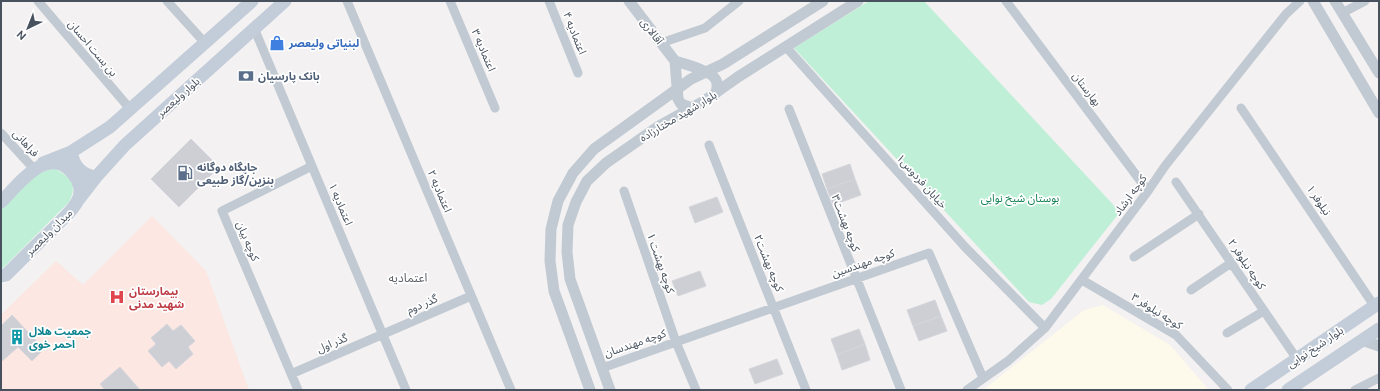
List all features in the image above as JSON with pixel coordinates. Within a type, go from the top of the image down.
[{"type":"main road","name":"بلوار ولیعصر","points":[[39,166],[71,152],[110,127],[252,1]]},
{"type":"main road","name":"بلوار ولیعصر","points":[[79,199],[125,145],[284,1]]},
{"type":"main road","points":[[71,152],[78,169],[89,176],[96,178]]},
{"type":"main road","name":"میدان ولیعصر","points":[[3,277],[70,212],[79,199],[79,184],[74,174],[60,165],[53,163],[39,166]]},
{"type":"main road","points":[[1,202],[39,166]]},
{"type":"main road","name":"بلوار شیخ نوایی","points":[[1252,390],[1377,305]]},
{"type":"main road","name":"بلوار شیخ نوایی","points":[[1288,390],[1379,328]]},
{"type":"street","name":"بن بست احسان","points":[[38,1],[130,110]]},
{"type":"street","points":[[167,1],[205,43]]},
{"type":"street","name":"اعتمادیه ۲","points":[[347,1],[511,390]]},
{"type":"street","name":"اعتمادیه ۳","points":[[450,1],[496,108]]},
{"type":"street","name":"اعتمادیه ۴","points":[[550,1],[578,73]]},
{"type":"street","points":[[661,43],[706,28],[740,1]]},
{"type":"street","name":"بلوار شهید مختارزاده","points":[[590,390],[554,291],[550,261],[551,229],[558,201],[573,173],[594,149],[691,79],[723,64],[823,1]]},
{"type":"street","name":"بلوار شهید مختارزاده","points":[[610,390],[570,279],[566,252],[568,225],[576,202],[587,181],[606,163],[659,126],[716,93],[858,1]]},
{"type":"street","name":"بهارستان","points":[[1006,1],[1148,192]]},
{"type":"street","name":"کوچه ارشاد","points":[[967,390],[1008,361],[1045,328],[1148,192],[1165,166],[1286,14],[1300,1]]},
{"type":"street","points":[[1313,1],[1379,113]]},
{"type":"street","points":[[1335,1],[1379,73]]},
{"type":"street","points":[[1342,13],[1364,1]]},
{"type":"street","name":"آقالاری","points":[[632,2],[675,61]]},
{"type":"street","name":"اعتمادیه ۱","points":[[254,28],[406,390]]},
{"type":"street","name":"خیابان فردوس۱","points":[[786,47],[965,247],[1045,328]]},
{"type":"street","points":[[692,108],[681,104],[678,99],[675,61],[706,72],[716,79],[716,93]]},
{"type":"street","name":"۱ نیلوفر","points":[[1242,108],[1377,305]]},
{"type":"street","name":"کوچه بهشت۳","points":[[789,109],[900,390]]},
{"type":"street","name":"فراهانی","points":[[1,133],[39,166]]},
{"type":"street","name":"کوچه بهشت۲","points":[[709,145],[806,390]]},
{"type":"street","name":"کوچه بیان","points":[[291,374],[222,210],[312,166]]},
{"type":"street","name":"کوچه نیلوفر ۲","points":[[1176,182],[1297,359]]},
{"type":"street","name":"کوچه بهشت ۱","points":[[624,191],[676,342],[696,390]]},
{"type":"street","points":[[1134,257],[1199,214]]},
{"type":"street","name":"کوچه مهندسین","points":[[676,342],[929,253],[983,378]]},
{"type":"street","points":[[1191,290],[1231,263]]},
{"type":"street","name":"کوچه نیلوفر ۳","points":[[1082,280],[1176,335],[1228,390]]},
{"type":"street","name":"گذر دوم","points":[[383,335],[471,296]]},
{"type":"street","points":[[1227,333],[1264,311]]},
{"type":"street","name":"گذر اول","points":[[291,374],[383,335]]},
{"type":"street","points":[[1362,340],[1379,346]]},
{"type":"street","name":"کوچه مهندسان","points":[[602,368],[676,342]]},
{"type":"street","points":[[291,374],[298,390]]},
{"type":"street","points":[[1355,390],[1379,378]]},
{"type":"shaded area","name":"بیمارستان شهید مدنی","points":[[152,216],[206,271],[249,390],[1,390],[1,315],[56,261],[83,285]]},
{"type":"shaded area","points":[[1103,305],[1170,345],[1209,390],[983,390],[1084,310]]},
{"type":"green space","name":"بوستان شیخ نوایی","points":[[869,1],[924,1],[1120,212],[1051,299],[1042,305],[1029,302],[794,48]]},
{"type":"green space","points":[[55,169],[69,178],[73,186],[72,196],[69,202],[1,270],[1,206],[32,178]]},
{"type":"building","name":"جایگاه دوگانه بنزین/گاز طبیعی","points":[[191,139],[219,167],[179,207],[151,179]]},
{"type":"building","points":[[850,164],[855,179],[827,189],[822,174]]},
{"type":"building","points":[[855,179],[861,195],[833,205],[827,189]]},
{"type":"building","points":[[717,197],[723,212],[695,223],[689,207]]},
{"type":"building","points":[[700,271],[706,286],[678,296],[672,281]]},
{"type":"building","points":[[935,300],[941,316],[913,326],[907,310]]},
{"type":"building","name":"جمعیت هلال احمر خوی","points":[[12,315],[44,349],[32,361],[18,347],[1,362],[1,326]]},
{"type":"building","points":[[941,316],[947,331],[919,341],[913,326]]},
{"type":"building","points":[[167,324],[173,331],[181,325],[195,341],[188,347],[193,354],[176,369],[169,361],[162,367],[148,351],[156,344],[151,338]]},
{"type":"building","points":[[859,329],[865,344],[837,355],[831,339]]},
{"type":"building","points":[[865,344],[870,360],[842,370],[837,355]]},
{"type":"building","points":[[777,359],[783,374],[755,384],[749,369]]},
{"type":"building","points":[[120,367],[140,390],[105,390],[100,384]]},
{"type":"place","name":"لبنیاتی ولیعصر","points":[[277,43]]},
{"type":"place","name":"بانک پارسیان","points":[[246,76]]},
{"type":"place","name":"جایگاه دوگانه بنزین/گاز طبیعی","points":[[185,173]]},
{"type":"place","name":"بیمارستان شهید مدنی","points":[[117,297]]},
{"type":"place","name":"جمعیت هلال احمر خوی","points":[[17,337]]},
{"type":"district","name":"اعتمادیه","points":[[408,277]]}]
